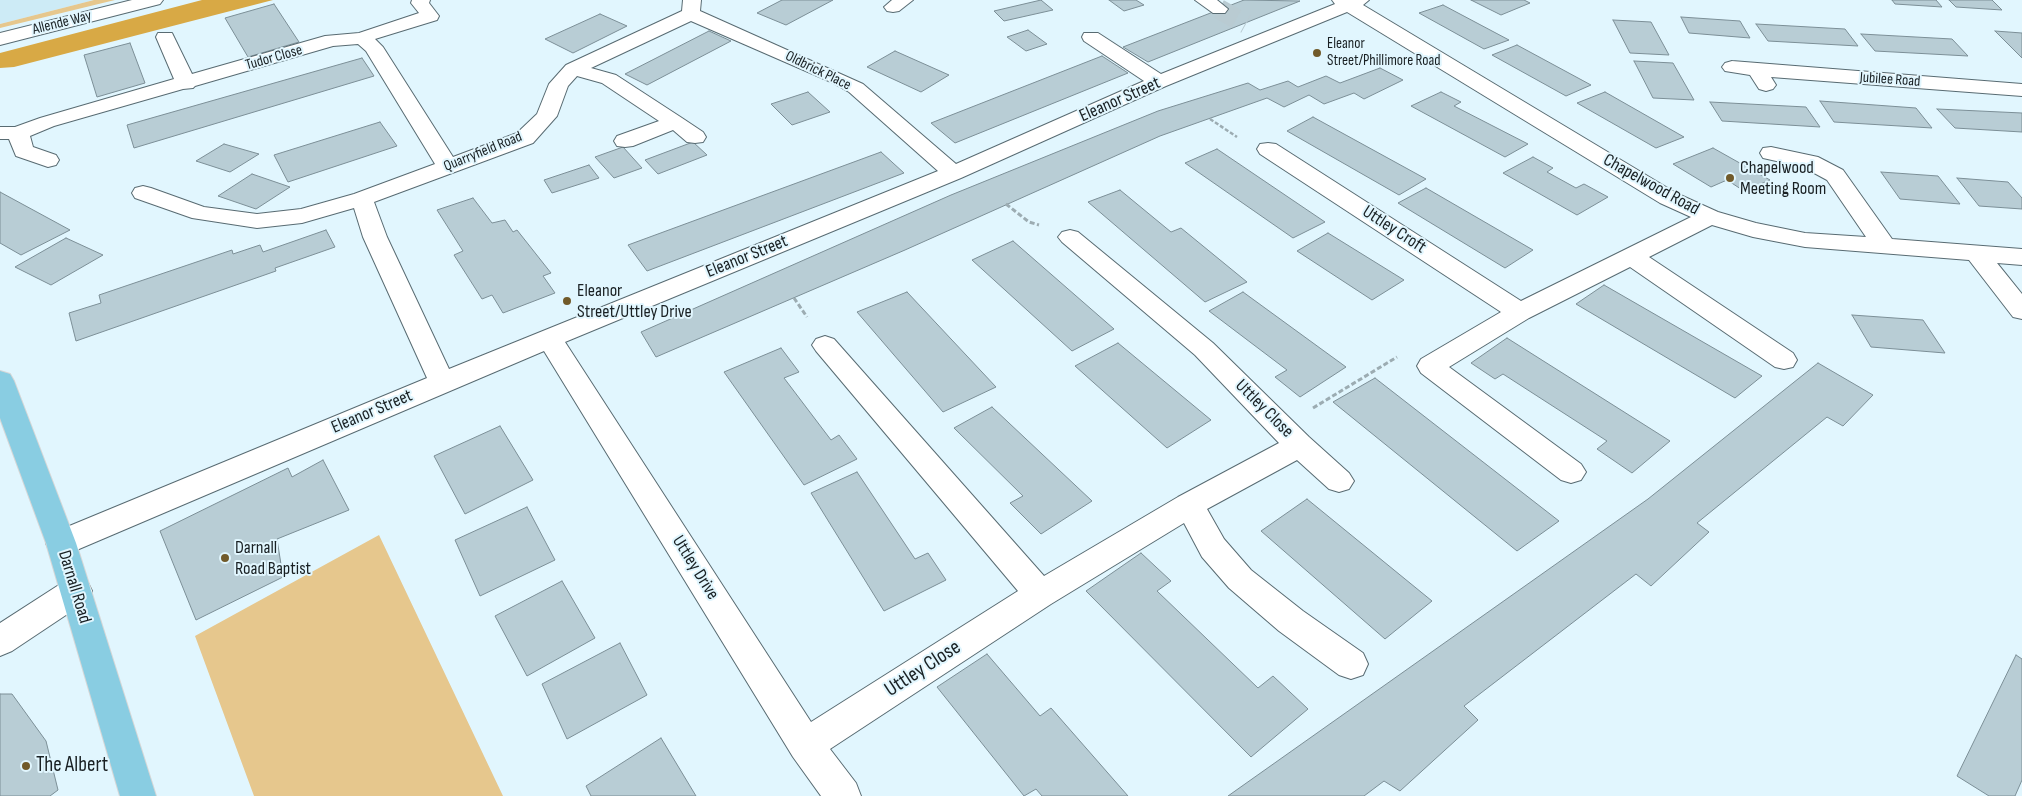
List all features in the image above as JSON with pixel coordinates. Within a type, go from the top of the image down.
[{"type":"main road","name":"Darnall Road","points":[[1,383],[61,542],[138,796]]},
{"type":"street","name":"Allende Way","points":[[0,39],[154,0]]},
{"type":"street","name":"Tudor Close","points":[[48,160],[24,151],[9,133],[186,84],[332,40],[362,38],[430,16],[420,3],[421,0]]},
{"type":"street","name":"Eleanor Street","points":[[61,542],[442,382],[953,173],[1159,82],[1350,1]]},
{"type":"street","name":"Chapelwood Road","points":[[1350,1],[1668,198],[1710,217],[1753,230],[1796,238],[2022,257]]},
{"type":"street","name":"Quarryfield Road","points":[[143,193],[200,213],[257,221],[302,216],[362,199],[525,138],[546,116],[559,84],[573,69],[691,7]]},
{"type":"street","name":"Oldbrick Place","points":[[691,7],[856,88],[953,173]]},
{"type":"street","points":[[1246,24],[1268,37]]},
{"type":"street","points":[[165,37],[186,84]]},
{"type":"street","points":[[1091,37],[1159,82]]},
{"type":"street","points":[[362,38],[374,47],[448,167]]},
{"type":"street","name":"Jubilee Road","points":[[1732,67],[1761,77],[2022,90]]},
{"type":"street","points":[[573,69],[609,80],[695,137]]},
{"type":"street","points":[[625,141],[675,122]]},
{"type":"street","name":"Uttley Croft","points":[[1268,148],[1520,312]]},
{"type":"street","points":[[1771,153],[1810,162],[1835,175],[1886,247]]},
{"type":"street","points":[[362,199],[375,237],[442,382]]},
{"type":"street","points":[[1571,472],[1430,366],[1520,312],[1710,217]]},
{"type":"street","name":"Uttley Close","points":[[806,745],[1040,594],[1189,505],[1290,436],[1204,349],[1070,237]]},
{"type":"street","points":[[1977,254],[2022,312]]},
{"type":"street","points":[[1631,256],[1784,360]]},
{"type":"street","name":"Uttley Drive","points":[[549,338],[806,745],[843,796]]},
{"type":"street","points":[[825,345],[1040,594]]},
{"type":"street","points":[[1290,436],[1339,481]]},
{"type":"street","points":[[1189,505],[1213,548],[1240,579],[1291,621],[1351,664]]},
{"type":"street","points":[[0,641],[76,592]]},
{"type":"path","points":[[1290,436],[1410,349],[1430,366]]},
{"type":"shaded area","points":[[0,0],[94,0],[0,24]]},
{"type":"shaded area","points":[[94,0],[115,0],[0,28],[0,24]]},
{"type":"shaded area","points":[[202,0],[273,0],[14,67],[0,68],[0,53]]},
{"type":"shaded area","points":[[379,535],[503,796],[254,796],[195,636]]},
{"type":"building","points":[[782,0],[833,0],[786,25],[757,13]]},
{"type":"building","points":[[1041,0],[1053,10],[1004,21],[994,11]]},
{"type":"building","points":[[1109,0],[1136,0],[1144,5],[1124,11]]},
{"type":"building","points":[[1244,0],[1300,1],[1148,62],[1123,47]]},
{"type":"building","points":[[1471,0],[1524,0],[1530,3],[1501,15]]},
{"type":"building","points":[[1892,0],[1936,0],[1942,7],[1895,4]]},
{"type":"building","points":[[1949,0],[1992,0],[2002,10],[1956,7]]},
{"type":"building","points":[[274,4],[299,42],[248,57],[225,18]]},
{"type":"building","points":[[1443,5],[1509,40],[1484,49],[1419,13]]},
{"type":"building","points":[[600,14],[627,26],[573,53],[545,39]]},
{"type":"building","points":[[1681,17],[1740,21],[1750,38],[1689,33]]},
{"type":"building","points":[[1613,20],[1651,22],[1669,55],[1630,53]]},
{"type":"building","points":[[1756,24],[1845,29],[1858,46],[1768,41]]},
{"type":"building","points":[[1028,30],[1047,44],[1026,51],[1007,37]]},
{"type":"building","points":[[709,31],[731,41],[647,85],[625,74]]},
{"type":"building","points":[[1995,31],[2022,33],[2022,58]]},
{"type":"building","points":[[1861,34],[1952,39],[1968,56],[1875,51]]},
{"type":"building","points":[[130,43],[145,83],[97,97],[84,55]]},
{"type":"building","points":[[1517,45],[1591,85],[1566,96],[1492,55]]},
{"type":"building","points":[[895,51],[949,75],[921,92],[867,67]]},
{"type":"building","points":[[1102,56],[1128,73],[955,143],[931,123]]},
{"type":"building","points":[[362,58],[374,76],[134,148],[127,125]]},
{"type":"building","points":[[1634,61],[1673,63],[1694,100],[1653,98]]},
{"type":"building","points":[[1380,68],[1403,80],[1364,99],[1354,93],[1324,104],[1309,95],[1284,107],[1267,98],[1160,136],[905,250],[656,357],[641,332],[951,195],[1158,111],[1248,83],[1260,90],[1288,81],[1298,87],[1326,76],[1340,83]]},
{"type":"building","points":[[808,92],[830,112],[792,125],[771,104]]},
{"type":"building","points":[[1441,92],[1461,102],[1454,106],[1528,144],[1505,157],[1411,106]]},
{"type":"building","points":[[1605,92],[1684,137],[1656,148],[1577,103]]},
{"type":"building","points":[[1820,101],[1916,108],[1932,128],[1834,122]]},
{"type":"building","points":[[1710,102],[1806,107],[1820,127],[1722,121]]},
{"type":"building","points":[[1937,109],[2022,113],[2022,132],[1955,128]]},
{"type":"building","points":[[1313,117],[1426,179],[1399,195],[1287,131]]},
{"type":"building","points":[[380,122],[397,146],[288,182],[274,155]]},
{"type":"building","points":[[693,142],[707,155],[658,174],[645,160]]},
{"type":"building","points":[[224,144],[259,154],[230,172],[196,161]]},
{"type":"building","points":[[623,147],[642,168],[614,178],[595,157]]},
{"type":"building","points":[[1713,148],[1770,180],[1744,191],[1727,180],[1711,187],[1673,164]]},
{"type":"building","points":[[1217,149],[1325,222],[1293,238],[1185,163]]},
{"type":"building","points":[[881,152],[904,173],[647,271],[628,245]]},
{"type":"building","points":[[1533,157],[1553,168],[1547,172],[1576,188],[1584,184],[1608,197],[1577,215],[1503,173]]},
{"type":"building","points":[[589,165],[599,178],[552,193],[544,180]]},
{"type":"building","points":[[1881,172],[1938,176],[1960,204],[1900,199]]},
{"type":"building","points":[[252,174],[290,187],[256,209],[218,196]]},
{"type":"building","points":[[1957,178],[2008,182],[2022,198],[2022,209],[1979,206]]},
{"type":"building","points":[[1426,188],[1533,250],[1505,268],[1398,203]]},
{"type":"building","points":[[1120,190],[1171,232],[1181,228],[1247,282],[1205,302],[1088,202]]},
{"type":"building","points":[[0,192],[70,230],[21,255],[0,243]]},
{"type":"building","points":[[473,198],[492,223],[505,220],[513,232],[517,230],[551,273],[543,276],[555,293],[503,313],[492,295],[482,299],[454,255],[463,251],[437,210]]},
{"type":"building","points":[[326,230],[335,247],[275,268],[276,271],[76,341],[69,313],[101,303],[99,295],[232,250],[233,254],[260,245],[263,252]]},
{"type":"building","points":[[1328,233],[1404,280],[1372,300],[1297,251]]},
{"type":"building","points":[[66,238],[103,255],[51,285],[15,267]]},
{"type":"building","points":[[1013,241],[1114,329],[1072,351],[972,260]]},
{"type":"building","points":[[1604,285],[1762,376],[1735,398],[1576,304]]},
{"type":"building","points":[[907,292],[996,387],[943,412],[857,312]]},
{"type":"building","points":[[1243,292],[1346,367],[1300,397],[1275,377],[1287,370],[1209,311]]},
{"type":"building","points":[[1852,315],[1923,320],[1945,353],[1871,347]]},
{"type":"building","points":[[1507,338],[1670,441],[1632,473],[1597,449],[1607,441],[1503,374],[1495,379],[1471,363]]},
{"type":"building","points":[[1118,343],[1211,420],[1167,448],[1075,366]]},
{"type":"building","points":[[781,348],[799,372],[784,378],[831,440],[839,435],[857,459],[804,485],[724,372]]},
{"type":"building","points":[[1818,363],[1873,395],[1843,426],[1827,417],[1697,523],[1709,532],[1651,586],[1636,574],[1464,706],[1478,720],[1400,791],[1384,781],[1364,796],[1228,796],[1648,499]]},
{"type":"building","points":[[1375,378],[1559,521],[1517,551],[1333,402]]},
{"type":"building","points":[[992,407],[1092,501],[1041,534],[1010,503],[1023,496],[954,428]]},
{"type":"building","points":[[500,426],[533,480],[465,514],[434,456]]},
{"type":"building","name":"Darnall Road Baptist","points":[[323,460],[349,510],[277,539],[283,577],[196,620],[160,531],[288,468],[292,477]]},
{"type":"building","points":[[857,472],[915,559],[928,553],[946,580],[884,611],[811,493]]},
{"type":"building","points":[[1307,499],[1432,601],[1385,639],[1261,531]]},
{"type":"building","points":[[527,507],[555,560],[480,596],[455,540]]},
{"type":"building","points":[[1141,553],[1171,581],[1157,591],[1258,688],[1273,676],[1308,709],[1251,757],[1086,591]]},
{"type":"building","points":[[562,581],[595,638],[527,676],[495,616]]},
{"type":"building","points":[[620,643],[647,695],[567,739],[542,684]]},
{"type":"building","points":[[987,654],[1040,716],[1051,708],[1128,796],[1042,796],[1036,789],[1024,796],[937,687]]},
{"type":"building","points":[[2016,655],[2022,659],[2022,780],[2015,796],[1989,796],[1957,776]]},
{"type":"building","name":"The Albert","points":[[0,694],[12,694],[46,741],[58,790],[50,796],[0,796]]},
{"type":"building","points":[[661,738],[696,796],[591,796],[586,786]]},
{"type":"tunnel","points":[[1219,9],[1246,24]]},
{"type":"place","name":"Eleanor Street/Phillimore Road","points":[[1317,53]]},
{"type":"place","name":"Chapelwood Meeting Room","points":[[1730,178]]},
{"type":"place","name":"Eleanor Street/Uttley Drive","points":[[567,301]]},
{"type":"place","name":"Darnall Road Baptist","points":[[225,558]]},
{"type":"place","name":"The Albert","points":[[26,766]]}]
